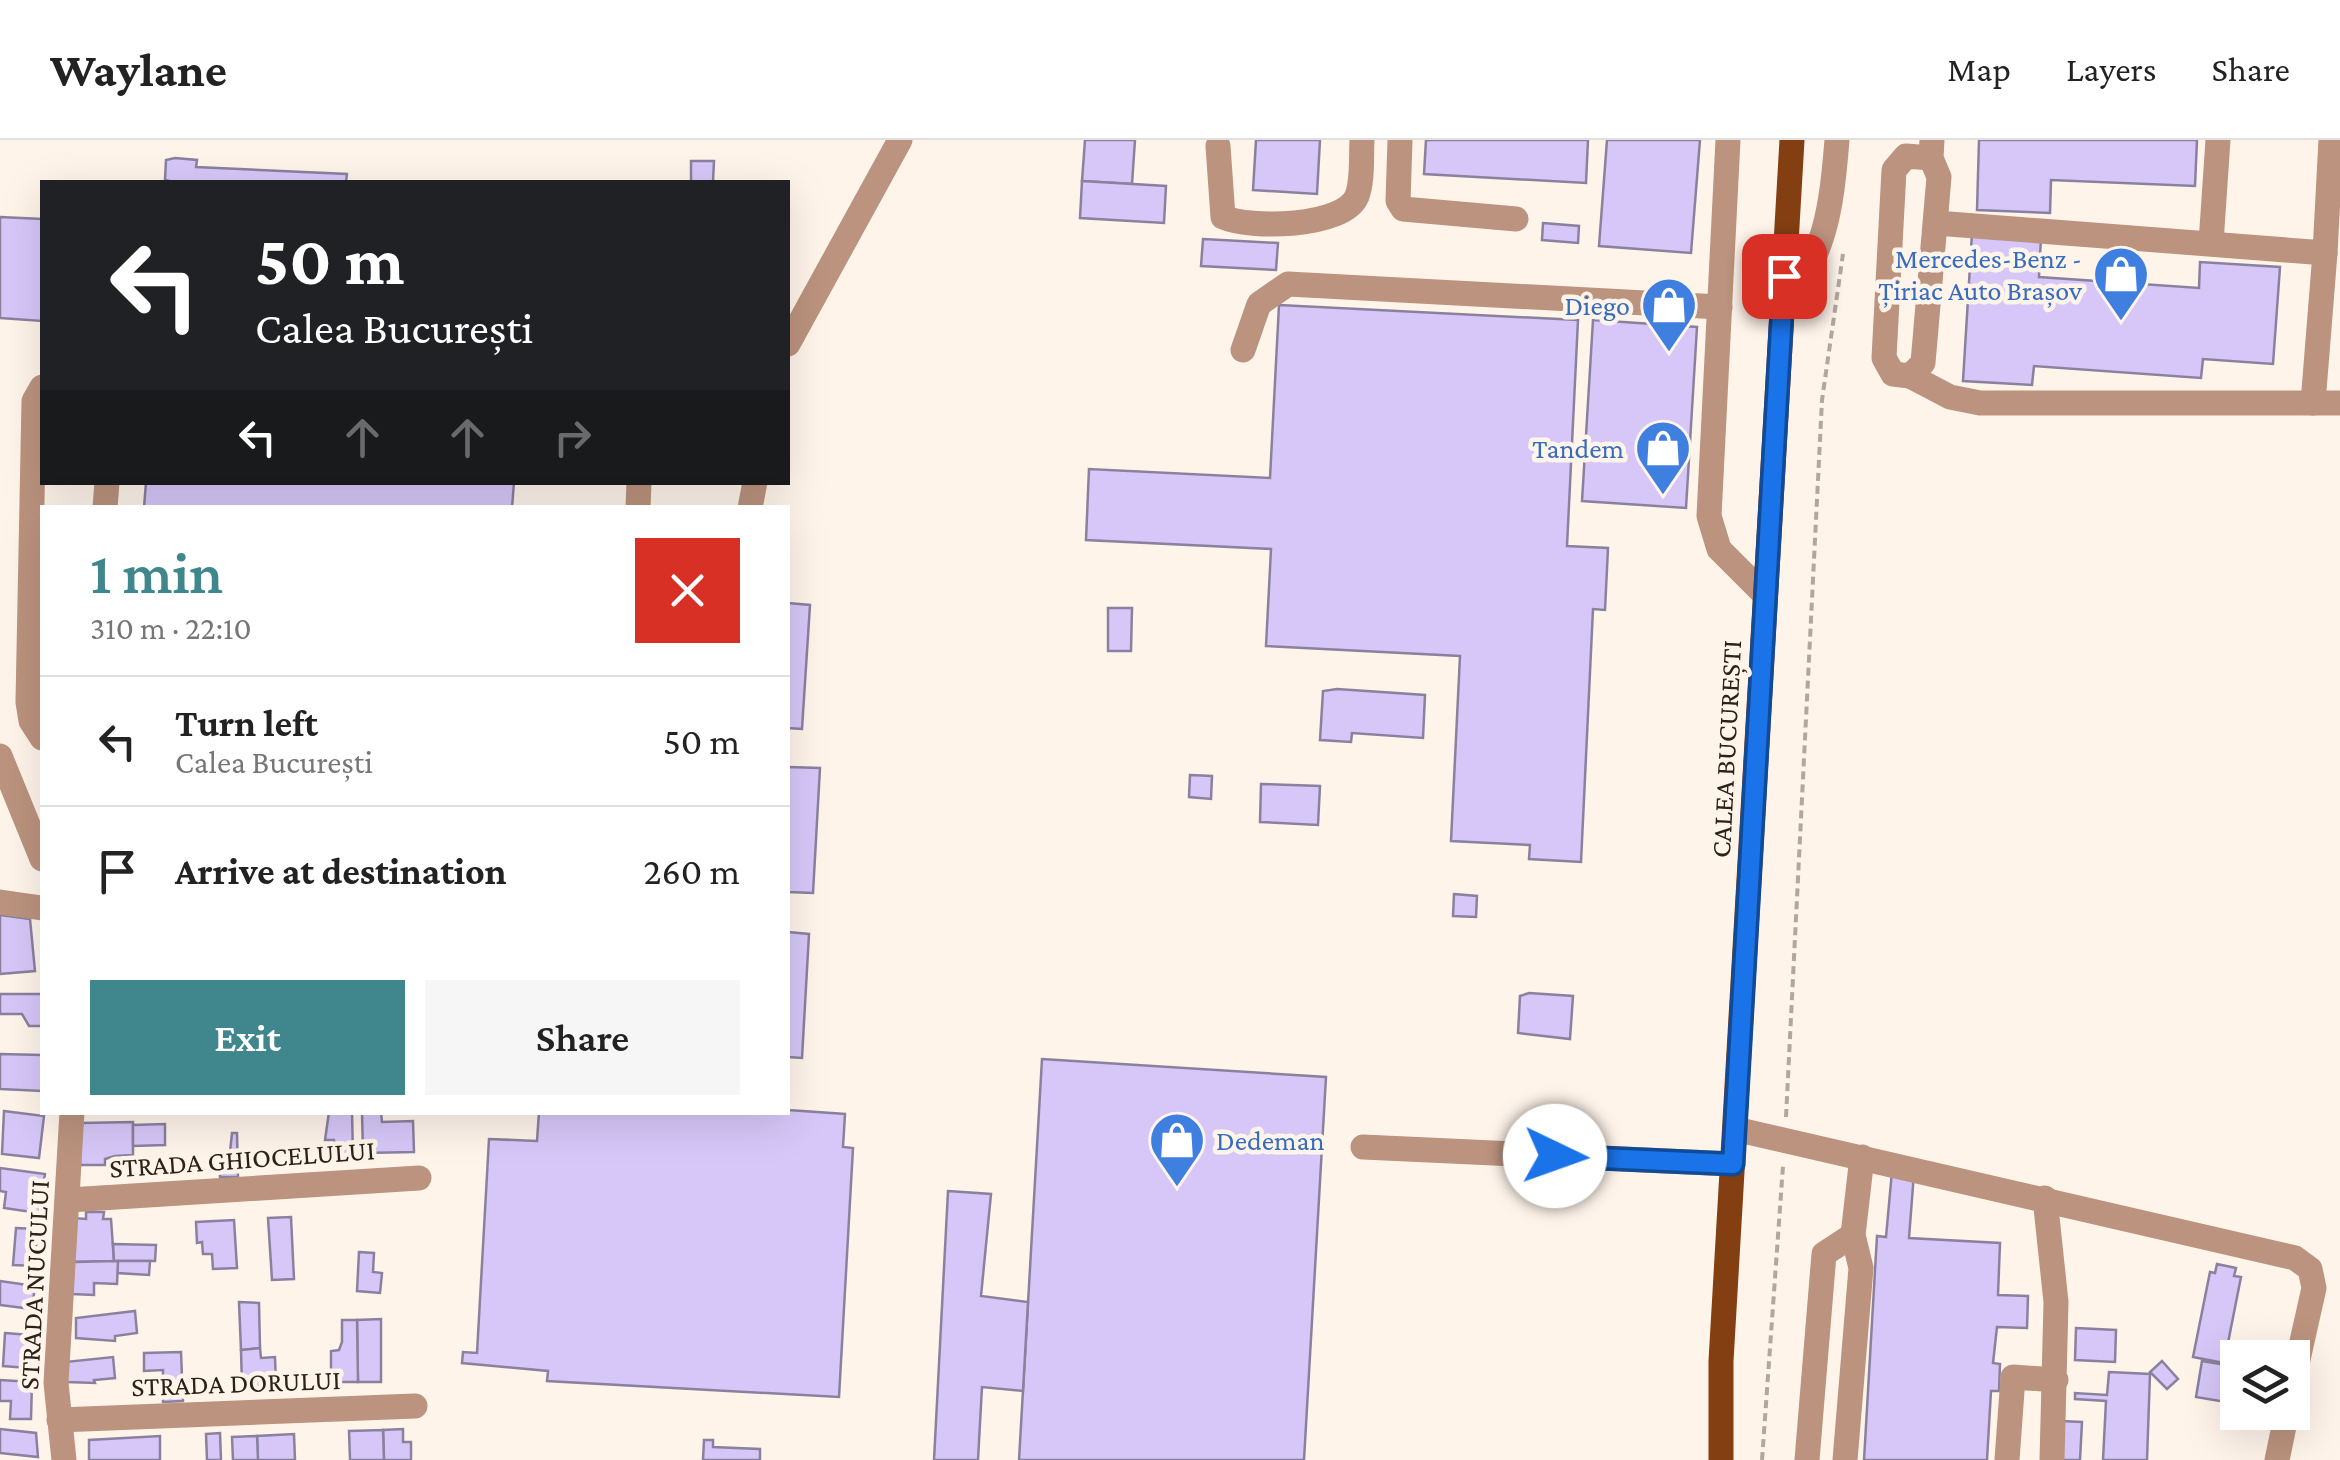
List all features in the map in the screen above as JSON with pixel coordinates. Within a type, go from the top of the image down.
[{"type":"main road","name":"CALEA BUCUREȘTI","points":[[1722,1460],[1721,1360],[1791,142]]},
{"type":"main road","name":"CALEA BUCUREȘTI","points":[[1706,1460],[1721,1360]]},
{"type":"street","points":[[790,340],[900,140]]},
{"type":"street","points":[[1218,146],[1223,217],[1236,223],[1314,222],[1351,205],[1358,194],[1362,140]]},
{"type":"street","points":[[1400,140],[1398,201],[1403,209],[1516,219]]},
{"type":"street","points":[[1728,140],[1709,516],[1719,549],[1765,595]]},
{"type":"street","points":[[1782,314],[1823,244],[1831,214],[1836,140]]},
{"type":"street","points":[[2211,243],[2218,140]]},
{"type":"street","points":[[2312,403],[2330,239],[2331,140]]},
{"type":"street","points":[[1910,376],[1923,363],[1939,177],[1932,149],[1906,156],[1894,170],[1884,358],[1893,374],[1910,376],[1950,396],[1980,403],[2340,404]]},
{"type":"street","points":[[1936,222],[2211,243],[2330,239]]},
{"type":"street","points":[[1243,350],[1259,304],[1288,284],[1720,307]]},
{"type":"street","points":[[40,390],[34,401],[28,702],[31,721],[40,735]]},
{"type":"street","points":[[0,756],[40,854]]},
{"type":"street","points":[[0,902],[40,908]]},
{"type":"street","name":"STRADA NUCULUI","points":[[64,1460],[58,1420],[57,1336],[72,1115]]},
{"type":"street","points":[[1735,1129],[2278,1251],[2310,1268],[2314,1288],[2302,1340]]},
{"type":"street","points":[[1363,1148],[1733,1164]]},
{"type":"street","points":[[1845,1460],[1861,1268],[1853,1235],[1862,1157]]},
{"type":"street","name":"STRADA GHIOCELULUI","points":[[68,1200],[420,1178]]},
{"type":"street","points":[[2045,1198],[2056,1302],[2052,1460]]},
{"type":"street","points":[[1807,1460],[1824,1254],[1853,1235]]},
{"type":"street","points":[[2007,1460],[2013,1377],[2056,1380]]},
{"type":"street","name":"STRADA DORULUI","points":[[58,1420],[415,1406]]},
{"type":"street","points":[[2277,1460],[2283,1430]]},
{"type":"path","points":[[1762,1460],[1784,1140],[1821,418],[1845,237]]},
{"type":"building","points":[[1085,140],[1135,140],[1132,184],[1082,181]]},
{"type":"building","points":[[1256,140],[1320,140],[1317,194],[1253,190]]},
{"type":"building","points":[[1426,140],[1588,140],[1586,183],[1424,174]]},
{"type":"building","points":[[1607,140],[1700,140],[1691,253],[1599,246]]},
{"type":"building","points":[[1979,140],[2197,140],[2195,186],[2051,180],[2050,213],[1977,210]]},
{"type":"building","points":[[166,160],[197,160],[196,167],[347,174],[346,180],[165,180]]},
{"type":"building","points":[[691,161],[714,161],[713,180],[691,180]]},
{"type":"building","points":[[1082,181],[1166,186],[1164,223],[1080,218]]},
{"type":"building","points":[[0,217],[40,219],[40,321],[0,318]]},
{"type":"building","points":[[1543,223],[1579,226],[1578,243],[1542,240]]},
{"type":"building","name":"Mercedes-Benz - Țiriac Auto Brașov","points":[[1972,233],[2041,237],[2039,277],[2199,288],[2200,262],[2280,267],[2273,364],[2203,359],[2201,378],[2034,366],[2032,385],[1963,381]]},
{"type":"building","points":[[1203,239],[1278,243],[1276,270],[1201,266]]},
{"type":"building","points":[[1279,305],[1578,320],[1567,546],[1608,548],[1605,610],[1593,609],[1581,862],[1529,859],[1530,845],[1451,841],[1460,656],[1266,646],[1271,549],[1086,540],[1089,469],[1270,478]]},
{"type":"building","points":[[1593,320],[1697,327],[1686,508],[1582,501]]},
{"type":"building","points":[[146,485],[514,485],[512,505],[144,505]]},
{"type":"building","points":[[790,603],[810,605],[802,729],[790,728]]},
{"type":"building","points":[[1108,608],[1132,608],[1131,651],[1108,651]]},
{"type":"building","points":[[1323,691],[1425,695],[1423,738],[1352,733],[1351,742],[1320,740]]},
{"type":"building","points":[[790,767],[820,768],[813,893],[790,892]]},
{"type":"building","points":[[1190,775],[1212,776],[1211,799],[1189,797]]},
{"type":"building","points":[[1261,784],[1320,786],[1318,825],[1260,822]]},
{"type":"building","points":[[1454,894],[1477,896],[1476,917],[1453,916]]},
{"type":"building","points":[[0,915],[30,919],[35,971],[0,974]]},
{"type":"building","points":[[790,932],[809,934],[802,1058],[790,1057]]},
{"type":"building","points":[[0,994],[40,994],[40,1026],[29,1026],[22,1014],[0,1014]]},
{"type":"building","points":[[1520,996],[1573,996],[1570,1039],[1518,1033]]},
{"type":"building","points":[[0,1054],[40,1055],[40,1091],[0,1089]]},
{"type":"building","name":"Dedeman","points":[[1042,1059],[1326,1077],[1304,1460],[1019,1460]]},
{"type":"building","points":[[790,1110],[845,1114],[843,1147],[853,1148],[839,1397],[547,1381],[548,1371],[462,1363],[463,1352],[477,1353],[489,1139],[537,1141],[539,1115],[790,1115]]},
{"type":"building","points":[[4,1111],[44,1116],[39,1158],[2,1154]]},
{"type":"building","points":[[329,1115],[352,1115],[353,1155],[335,1155],[334,1140],[325,1140]]},
{"type":"building","points":[[362,1115],[381,1115],[382,1122],[413,1121],[414,1152],[363,1153]]},
{"type":"building","points":[[133,1122],[133,1155],[105,1159],[105,1165],[80,1165],[80,1123]]},
{"type":"building","points":[[165,1124],[165,1145],[133,1146],[133,1125]]},
{"type":"building","points":[[232,1133],[237,1133],[238,1177],[220,1177],[219,1152],[230,1152]]},
{"type":"building","points":[[0,1168],[45,1174],[39,1213],[4,1208],[6,1192],[0,1191]]},
{"type":"building","points":[[1892,1171],[1914,1173],[1909,1238],[2000,1243],[1998,1295],[2028,1296],[2027,1328],[1997,1327],[1993,1363],[2000,1364],[1999,1391],[1991,1391],[1987,1460],[1864,1460],[1877,1236],[1886,1237]]},
{"type":"building","points":[[948,1191],[991,1194],[981,1296],[1028,1302],[1023,1391],[982,1387],[978,1460],[934,1460]]},
{"type":"building","points":[[86,1212],[104,1212],[103,1219],[111,1219],[114,1261],[72,1262],[74,1218],[86,1219]]},
{"type":"building","points":[[291,1217],[294,1279],[272,1280],[268,1218]]},
{"type":"building","points":[[234,1220],[237,1268],[213,1269],[212,1254],[203,1254],[202,1242],[197,1243],[196,1222]]},
{"type":"building","points":[[16,1228],[37,1229],[35,1266],[13,1265]]},
{"type":"building","points":[[113,1244],[156,1245],[155,1261],[114,1261]]},
{"type":"building","points":[[359,1252],[374,1253],[373,1272],[382,1273],[380,1293],[357,1291]]},
{"type":"building","points":[[118,1261],[150,1261],[149,1275],[117,1273]]},
{"type":"building","points":[[118,1261],[117,1284],[94,1283],[94,1295],[72,1294],[73,1262]]},
{"type":"building","points":[[2217,1264],[2236,1268],[2234,1276],[2241,1277],[2229,1340],[2220,1340],[2220,1362],[2193,1357],[2210,1272],[2215,1273]]},
{"type":"building","points":[[0,1281],[35,1286],[32,1309],[0,1305]]},
{"type":"building","points":[[239,1302],[259,1303],[260,1348],[241,1350]]},
{"type":"building","points":[[135,1311],[137,1333],[115,1336],[115,1341],[76,1338],[76,1318]]},
{"type":"building","points":[[381,1319],[381,1382],[358,1382],[357,1320]]},
{"type":"building","points":[[342,1320],[357,1320],[358,1382],[340,1382],[340,1371],[331,1371],[331,1351],[339,1350],[342,1342]]},
{"type":"building","points":[[2076,1328],[2116,1330],[2115,1362],[2075,1360]]},
{"type":"building","points":[[5,1333],[30,1335],[28,1368],[3,1366]]},
{"type":"building","points":[[260,1348],[261,1358],[275,1357],[276,1386],[242,1387],[241,1350]]},
{"type":"building","points":[[181,1352],[183,1401],[163,1402],[163,1370],[144,1371],[144,1353]]},
{"type":"building","points":[[113,1357],[115,1378],[94,1380],[95,1383],[67,1382],[65,1362]]},
{"type":"building","points":[[2162,1361],[2178,1379],[2167,1389],[2150,1372]]},
{"type":"building","points":[[2202,1361],[2220,1364],[2220,1401],[2196,1397]]},
{"type":"building","points":[[2109,1372],[2150,1374],[2147,1460],[2103,1460],[2106,1401],[2075,1399],[2075,1393],[2107,1395]]},
{"type":"building","points":[[0,1380],[32,1382],[31,1419],[10,1419],[11,1401],[0,1401]]},
{"type":"building","points":[[2060,1421],[2082,1422],[2080,1460],[2059,1460]]},
{"type":"building","points":[[0,1429],[36,1433],[38,1457],[0,1453]]},
{"type":"building","points":[[403,1429],[403,1442],[411,1442],[411,1460],[384,1460],[383,1430]]},
{"type":"building","points":[[383,1430],[384,1460],[350,1460],[349,1431]]},
{"type":"building","points":[[220,1433],[221,1460],[207,1460],[206,1434]]},
{"type":"building","points":[[294,1434],[295,1460],[258,1460],[257,1436]]},
{"type":"building","points":[[160,1436],[160,1460],[89,1460],[89,1440]]},
{"type":"building","points":[[257,1436],[258,1460],[233,1460],[232,1437]]},
{"type":"building","points":[[704,1440],[713,1440],[713,1447],[760,1449],[760,1460],[703,1460]]},
{"type":"place","name":"Mercedes-Benz - Țiriac Auto Brașov","points":[[2121,323]]},
{"type":"place","name":"Diego","points":[[1669,354]]},
{"type":"place","name":"Tandem","points":[[1663,497]]},
{"type":"place","name":"Dedeman","points":[[1177,1189]]},
{"type":"route","points":[[1555,1156],[1733,1164],[1784,276]]}]
